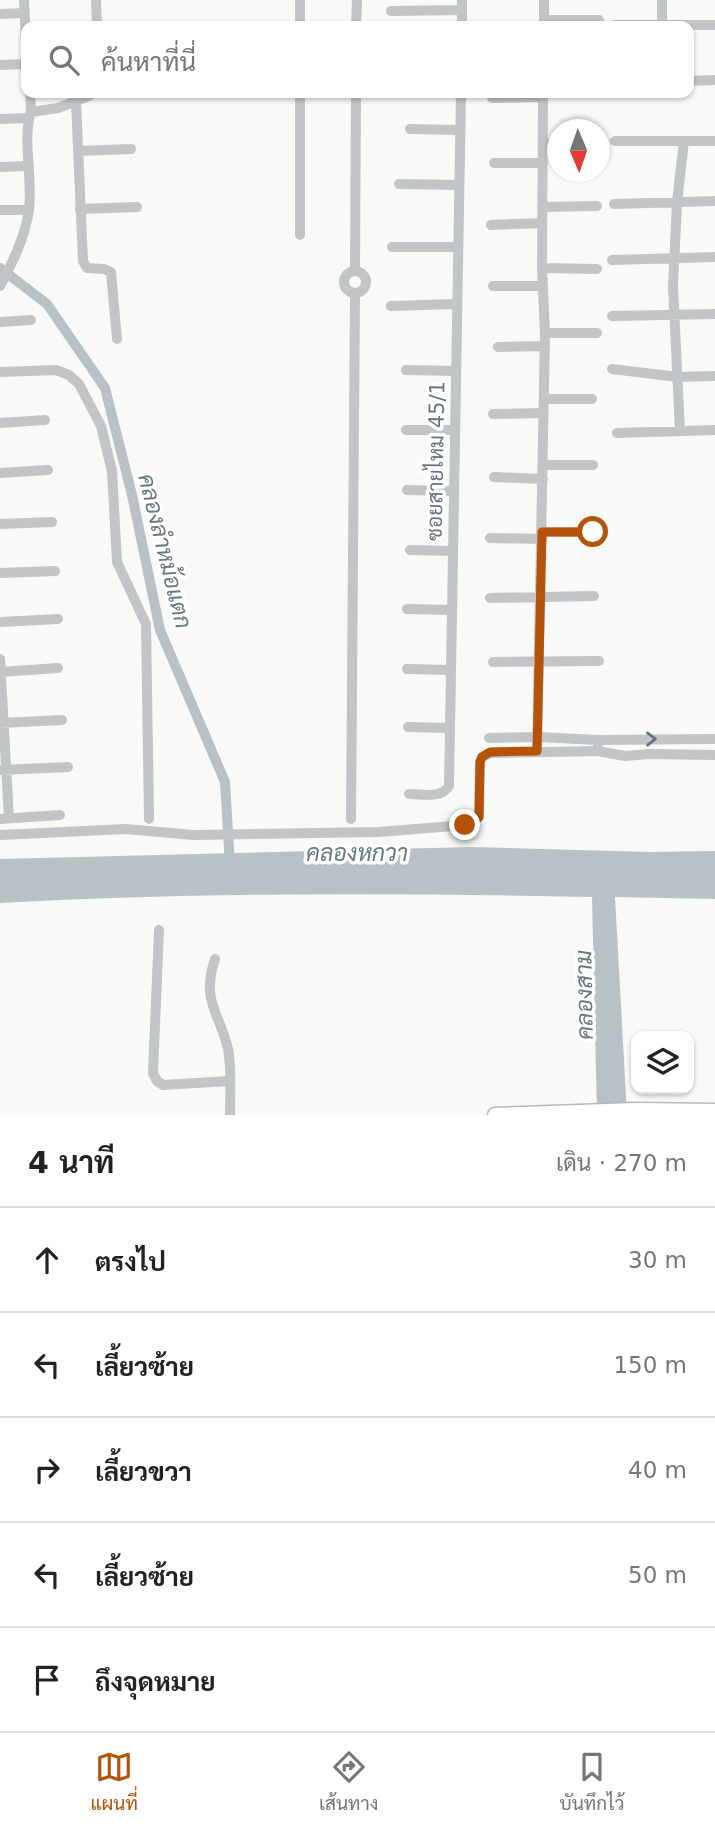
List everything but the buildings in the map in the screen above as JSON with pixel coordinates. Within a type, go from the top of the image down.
[{"type":"main road","points":[[495,1115],[579,1111],[715,1111]]},
{"type":"street","points":[[24,0],[25,21]]},
{"type":"street","points":[[96,0],[97,21]]},
{"type":"street","points":[[300,0],[300,21]]},
{"type":"street","points":[[356,21],[357,0]]},
{"type":"street","points":[[544,0],[544,21]]},
{"type":"street","points":[[662,0],[662,21]]},
{"type":"street","points":[[391,11],[462,5]]},
{"type":"street","points":[[0,14],[24,13]]},
{"type":"street","points":[[581,21],[599,20]]},
{"type":"street","points":[[694,25],[715,25]]},
{"type":"street","points":[[0,65],[21,64]]},
{"type":"street","points":[[694,81],[715,80]]},
{"type":"street","points":[[0,286],[16,256],[29,210],[30,98]]},
{"type":"street","points":[[0,118],[30,115],[58,108],[82,98]]},
{"type":"street","points":[[300,98],[300,234]]},
{"type":"street","points":[[351,819],[355,294],[363,291],[367,284],[365,277],[355,271],[356,98]]},
{"type":"street","name":"ซอยสายไหม 45/1","points":[[409,794],[440,795],[446,792],[449,786],[461,98]]},
{"type":"street","points":[[492,99],[505,98]]},
{"type":"street","points":[[537,751],[545,346],[542,268],[543,98]]},
{"type":"street","points":[[76,101],[83,261],[87,268],[111,272],[117,339]]},
{"type":"street","points":[[410,129],[460,130]]},
{"type":"street","points":[[615,141],[715,141]]},
{"type":"street","points":[[680,430],[674,258],[684,141]]},
{"type":"street","points":[[78,151],[131,149]]},
{"type":"street","points":[[494,163],[542,163]]},
{"type":"street","points":[[0,167],[29,166]]},
{"type":"street","points":[[398,184],[459,185]]},
{"type":"street","points":[[614,204],[715,201]]},
{"type":"street","points":[[542,207],[597,206]]},
{"type":"street","points":[[80,209],[137,207]]},
{"type":"street","points":[[0,210],[29,210]]},
{"type":"street","points":[[492,225],[542,223]]},
{"type":"street","points":[[392,247],[458,247]]},
{"type":"street","points":[[612,260],[715,257]]},
{"type":"street","points":[[542,268],[597,269]]},
{"type":"street","points":[[493,286],[543,286]]},
{"type":"street","points":[[391,306],[457,304]]},
{"type":"street","points":[[612,316],[715,314]]},
{"type":"street","points":[[0,322],[31,320]]},
{"type":"street","points":[[545,333],[597,333]]},
{"type":"street","points":[[498,347],[545,346]]},
{"type":"street","points":[[612,369],[678,377],[715,376]]},
{"type":"street","points":[[0,372],[56,370],[69,375],[79,384],[101,426],[112,471],[117,562],[146,624],[149,819]]},
{"type":"street","points":[[406,370],[456,371]]},
{"type":"street","points":[[544,399],[592,399]]},
{"type":"street","points":[[493,414],[543,413]]},
{"type":"street","points":[[0,423],[45,420]]},
{"type":"street","points":[[406,430],[455,430]]},
{"type":"street","points":[[617,433],[715,430]]},
{"type":"street","points":[[543,465],[593,465]]},
{"type":"street","points":[[0,473],[48,470]]},
{"type":"street","points":[[494,477],[543,479]]},
{"type":"street","points":[[407,490],[454,491]]},
{"type":"street","points":[[0,524],[52,522]]},
{"type":"street","points":[[491,538],[593,532]]},
{"type":"street","points":[[410,550],[453,551]]},
{"type":"street","points":[[0,573],[55,571]]},
{"type":"street","points":[[490,598],[594,597]]},
{"type":"street","points":[[407,609],[453,610]]},
{"type":"street","points":[[0,622],[58,619]]},
{"type":"street","points":[[0,659],[4,818],[60,815]]},
{"type":"street","points":[[493,662],[599,661]]},
{"type":"street","points":[[0,672],[58,668]]},
{"type":"street","points":[[407,669],[451,670]]},
{"type":"street","points":[[2,723],[62,720]]},
{"type":"street","points":[[408,727],[450,728]]},
{"type":"street","points":[[489,738],[538,737],[598,745],[625,756],[715,755]]},
{"type":"street","points":[[0,835],[126,829],[193,835],[379,832],[472,823],[479,817],[480,762],[482,757],[490,752],[715,739]]},
{"type":"street","points":[[3,770],[68,767]]},
{"type":"street","points":[[159,930],[153,1073],[163,1085],[229,1081]]},
{"type":"street","points":[[215,959],[209,987],[213,1011],[228,1048],[230,1115]]},
{"type":"water","name":"คลองหกวา","points":[[472,847],[715,851],[715,899],[615,897],[627,1115],[597,1115],[592,897],[296,894],[0,903],[0,859]]},
{"type":"waterway","name":"คลองลำหม้อแตก","points":[[0,268],[47,304],[105,388],[132,495],[160,630],[225,782],[230,866]]},
{"type":"route","points":[[465,825],[479,817],[482,757],[490,752],[537,751],[542,532],[593,532]]},
{"type":"water label","name":"คลองสาม","points":[[584,995]]}]
